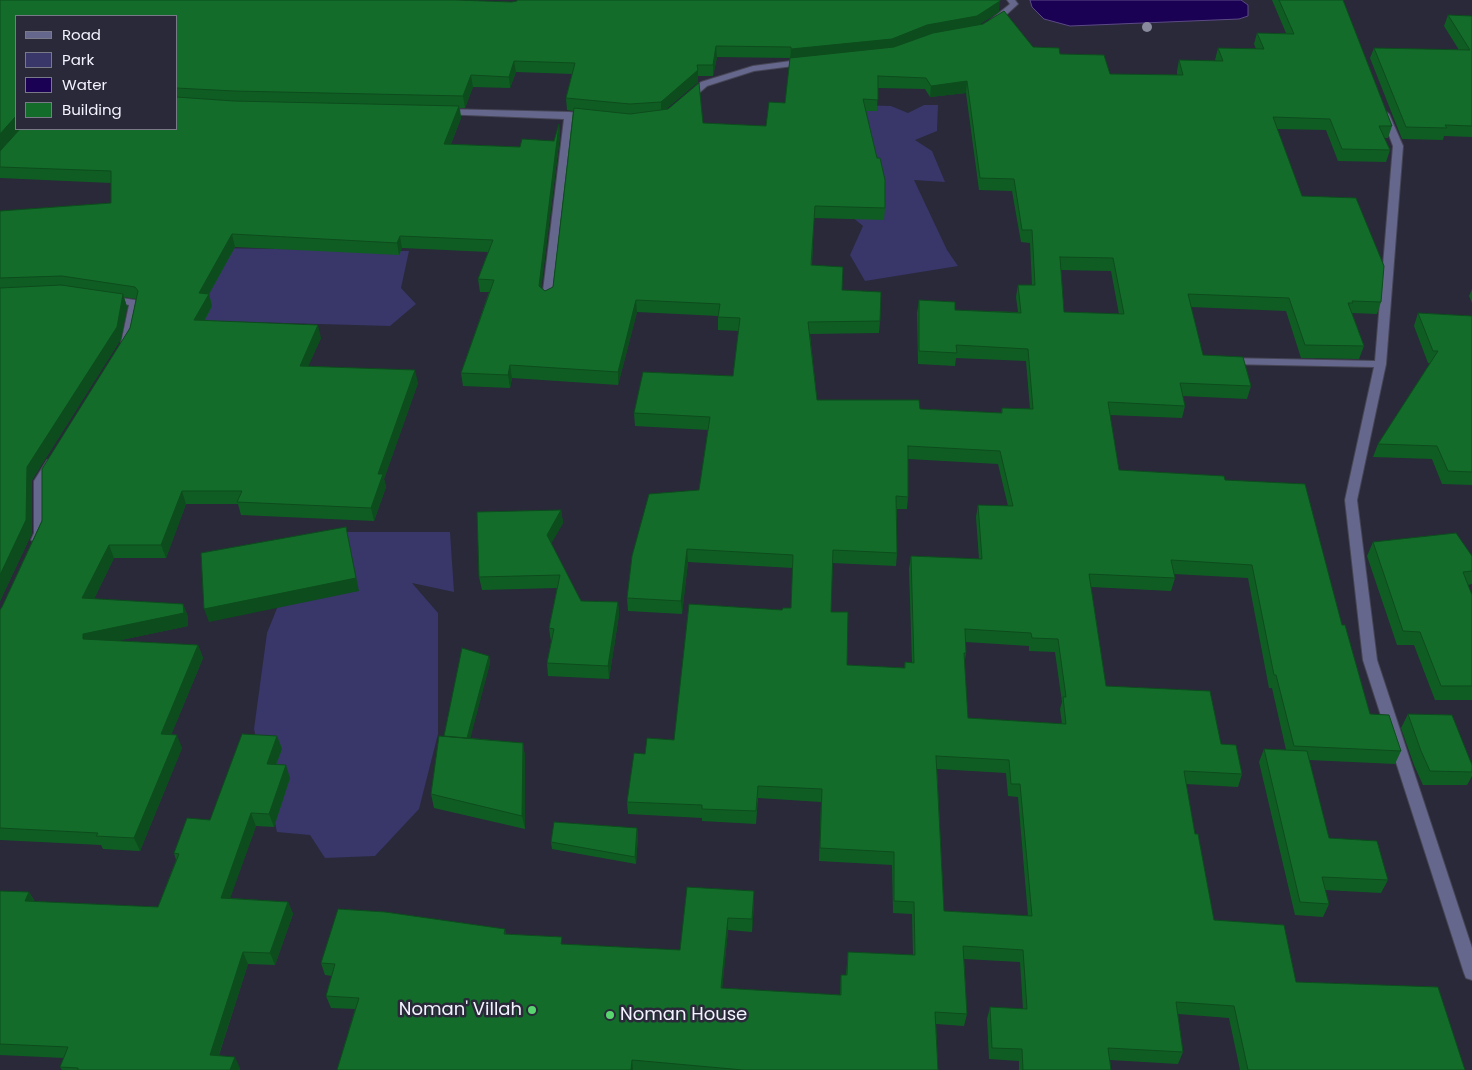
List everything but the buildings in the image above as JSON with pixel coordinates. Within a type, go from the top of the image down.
[{"type":"street","points":[[984,27],[998,20],[1014,4],[1010,0]]},
{"type":"street","points":[[680,105],[704,84],[753,69],[812,61]]},
{"type":"street","points":[[1380,100],[1398,146],[1380,364],[1351,500],[1370,660],[1472,973]]},
{"type":"street","points":[[432,112],[569,115],[596,118]]},
{"type":"street","points":[[547,299],[569,115]]},
{"type":"street","points":[[96,297],[135,303],[128,340],[119,355]]},
{"type":"street","points":[[1218,361],[1380,364]]},
{"type":"street","points":[[32,550],[40,533],[40,481],[60,449]]},
{"type":"green space","points":[[856,105],[891,106],[908,113],[924,105],[938,105],[937,131],[915,140],[932,151],[945,182],[914,180],[947,250],[958,266],[865,281],[850,255],[863,226],[845,211]]},
{"type":"green space","points":[[211,248],[409,251],[401,288],[416,304],[390,326],[177,320]]},
{"type":"green space","points":[[340,532],[450,532],[454,592],[412,583],[438,613],[438,734],[419,809],[375,856],[325,858],[310,835],[277,832],[254,729],[267,633],[284,591]]},
{"type":"water","points":[[1030,0],[1241,0],[1248,5],[1248,16],[1239,19],[1070,26],[1044,19],[1032,7]]},
{"type":"place","name":"Noman' Villah","points":[[532,1010]]},
{"type":"place","name":"Noman House","points":[[610,1015]]}]
